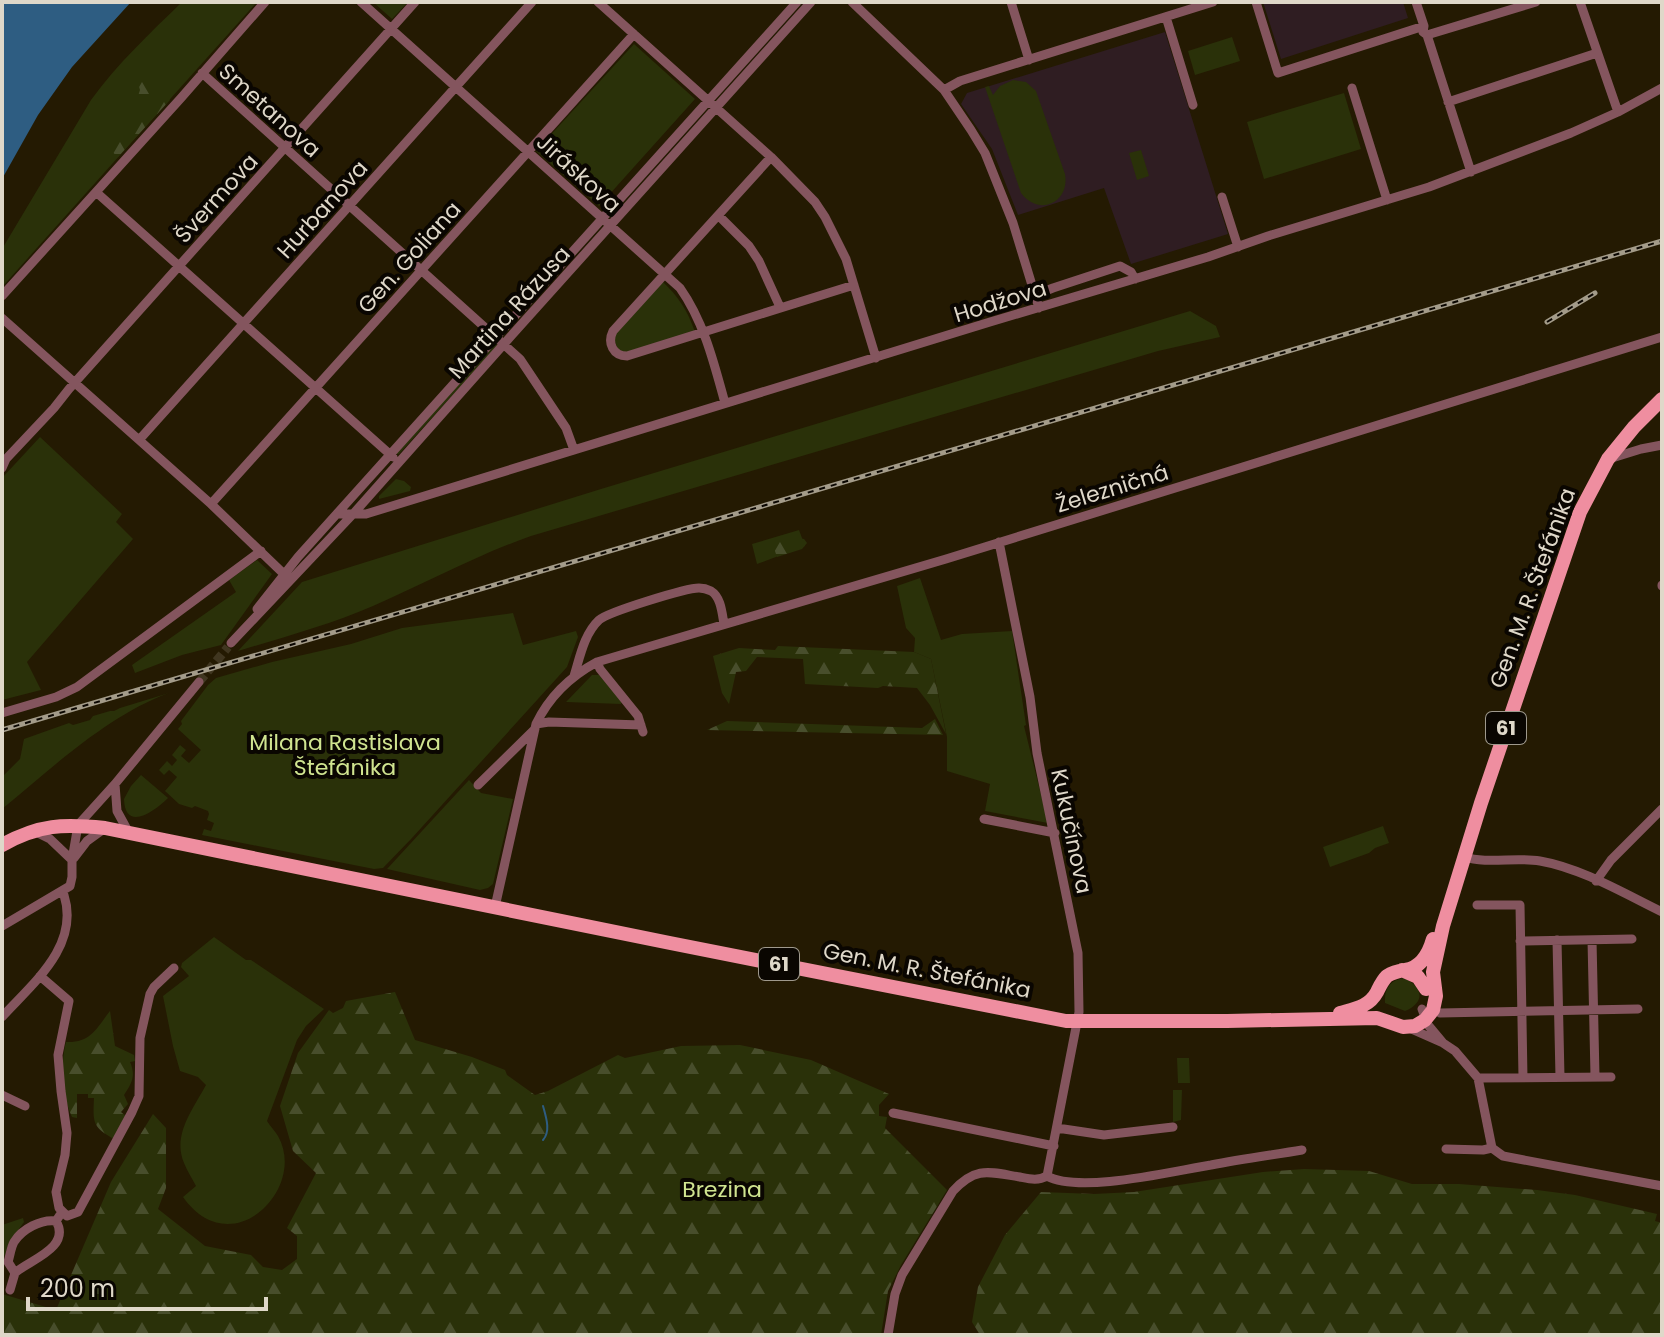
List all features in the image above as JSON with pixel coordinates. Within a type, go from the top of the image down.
[{"type":"main road","name":"Gen. M. R. Štefánika","points":[[1464,857],[1568,542],[1586,497],[1608,459],[1662,399]]},
{"type":"main road","name":"61","points":[[2,845],[33,830],[51,826],[105,828],[495,907]]},
{"type":"main road","name":"61","points":[[1431,1017],[1425,1002],[1427,968],[1464,857]]},
{"type":"main road","name":"Gen. M. R. Štefánika","points":[[495,907],[1077,1021]]},
{"type":"main road","name":"61","points":[[1409,1028],[1399,1026],[1382,1009],[1381,982],[1399,971],[1412,968],[1424,959],[1436,943]]},
{"type":"main road","name":"61","points":[[1431,1017],[1436,996],[1433,972],[1436,943]]},
{"type":"main road","points":[[1343,1015],[1367,992],[1377,973],[1414,960],[1436,943]]},
{"type":"main road","points":[[1386,968],[1405,970],[1418,977],[1426,989]]},
{"type":"main road","name":"61","points":[[1077,1021],[1325,1018],[1382,1009],[1400,1019],[1431,1017]]},
{"type":"main road","points":[[1409,1028],[1431,1017]]},
{"type":"street","points":[[2,296],[265,2]]},
{"type":"street","name":"Jiráskova","points":[[361,2],[680,288],[704,332],[725,403]]},
{"type":"street","name":"Švermova","points":[[2,468],[6,459],[415,2]]},
{"type":"street","name":"Hurbanova","points":[[139,440],[532,2]]},
{"type":"street","points":[[598,2],[713,103],[803,188],[825,217],[846,259],[876,358]]},
{"type":"street","name":"Martina Rázusa","points":[[229,645],[337,514],[607,221],[713,103],[797,2]]},
{"type":"street","name":"Martina Rázusa","points":[[713,103],[811,2]]},
{"type":"street","points":[[852,2],[944,90],[985,153],[1013,223],[1039,308]]},
{"type":"street","points":[[1011,2],[1029,60]]},
{"type":"street","points":[[944,90],[960,81],[1213,2]]},
{"type":"street","points":[[1256,2],[1278,73],[1536,2]]},
{"type":"street","points":[[1416,2],[1471,172]]},
{"type":"street","points":[[1580,2],[1618,112]]},
{"type":"street","points":[[1166,17],[1193,105]]},
{"type":"street","name":"Gen. Goliana","points":[[211,504],[634,34]]},
{"type":"street","points":[[1448,102],[1597,53]]},
{"type":"street","name":"Smetanova","points":[[202,73],[520,359],[559,416],[574,450]]},
{"type":"street","points":[[1352,88],[1387,200]]},
{"type":"street","name":"Hodžova","points":[[337,514],[366,514],[1387,200],[1545,144],[1618,112],[1662,88]]},
{"type":"street","points":[[771,157],[613,331],[610,344],[615,352],[627,356],[854,285]]},
{"type":"street","points":[[96,192],[399,462]]},
{"type":"street","points":[[1222,197],[1238,247]]},
{"type":"street","points":[[719,216],[754,253],[780,307]]},
{"type":"street","points":[[1035,295],[1120,266],[1131,272],[1135,279]]},
{"type":"street","points":[[2,318],[211,504],[288,577]]},
{"type":"street","name":"Železničná","points":[[574,676],[597,662],[999,542],[1662,337]]},
{"type":"street","name":"Martina Rázusa","points":[[288,577],[354,513],[500,340]]},
{"type":"street","points":[[1608,459],[1662,445]]},
{"type":"street","name":"Kukučínova","points":[[999,542],[1030,697],[1037,753],[1078,953],[1079,1012],[1047,1176]]},
{"type":"street","points":[[2,713],[56,697],[77,687],[261,551]]},
{"type":"street","points":[[495,907],[536,726],[545,706],[574,676],[584,644],[597,622],[608,614],[703,588],[714,592],[718,598],[724,624]]},
{"type":"street","points":[[478,785],[536,726],[549,722],[642,728],[638,716],[597,662]]},
{"type":"street","points":[[2,926],[70,886],[78,825],[199,682]]},
{"type":"street","points":[[115,784],[117,811],[129,833]]},
{"type":"street","points":[[1596,881],[1611,860],[1662,809]]},
{"type":"street","points":[[984,819],[1055,833]]},
{"type":"street","points":[[72,870],[87,841],[105,828]]},
{"type":"street","points":[[33,830],[50,839],[72,870]]},
{"type":"street","points":[[1464,857],[1544,862],[1596,881],[1662,912]]},
{"type":"street","points":[[2,1017],[58,953],[69,917],[64,895]]},
{"type":"street","points":[[1477,905],[1520,905],[1523,1078]]},
{"type":"street","points":[[1520,941],[1632,939]]},
{"type":"street","points":[[1557,940],[1560,1077]]},
{"type":"street","points":[[1592,940],[1595,1076]]},
{"type":"street","points":[[13,1271],[8,1262],[14,1241],[42,1221],[78,1212],[132,1112],[139,1096],[140,1038],[151,991],[174,968]]},
{"type":"street","points":[[13,1271],[43,1256],[59,1231],[56,1192],[67,1133],[58,1055],[69,1001],[40,976]]},
{"type":"street","points":[[1443,1043],[1431,1017],[1522,1011],[1638,1009]]},
{"type":"street","points":[[1409,1028],[1455,1051],[1478,1078],[1492,1148],[1503,1156],[1662,1186]]},
{"type":"street","points":[[1478,1078],[1611,1077]]},
{"type":"street","points":[[2,1095],[25,1106]]},
{"type":"street","points":[[893,1113],[1054,1146]]},
{"type":"street","points":[[1057,1128],[1104,1135],[1173,1127]]},
{"type":"street","points":[[1446,1149],[1492,1148]]},
{"type":"street","points":[[888,1335],[895,1294],[902,1275],[953,1191],[976,1173],[1104,1182],[1302,1150]]},
{"type":"street","points":[[11,1290],[18,1259]]},
{"type":"shaded area","points":[[1263,2],[1403,2],[1408,18],[1281,59]]},
{"type":"shaded area","points":[[1165,32],[1228,234],[1131,264],[1104,188],[1018,215],[992,149],[961,104],[967,93]]},
{"type":"green space","points":[[182,2],[257,2],[2,287],[2,249],[91,100],[123,61]]},
{"type":"green space","points":[[373,2],[408,2],[392,19]]},
{"type":"green space","points":[[1232,37],[1240,61],[1195,75],[1188,51]]},
{"type":"green space","points":[[634,44],[695,99],[599,206],[536,151]]},
{"type":"green space","points":[[121,77],[144,78],[170,100],[118,157],[99,140],[116,126],[128,124],[139,108],[136,102],[140,90],[138,83],[123,83]]},
{"type":"green space","points":[[1013,80],[1026,82],[1036,91],[1065,174],[1063,193],[1052,203],[1036,204],[1021,193],[985,87],[989,86],[993,95],[1000,86]]},
{"type":"green space","points":[[1344,93],[1361,149],[1264,179],[1247,122]]},
{"type":"green space","points":[[1141,150],[1149,176],[1137,180],[1129,153]]},
{"type":"green space","points":[[662,281],[682,304],[695,332],[628,353],[618,350],[613,336]]},
{"type":"green space","points":[[1190,311],[1216,326],[1220,337],[1158,351],[531,536],[356,613],[238,651],[302,582]]},
{"type":"green space","points":[[496,342],[497,346],[397,454],[396,453]]},
{"type":"green space","points":[[40,437],[122,514],[116,522],[133,539],[27,662],[41,690],[2,700],[2,478]]},
{"type":"green space","points":[[396,479],[411,487],[410,491],[379,499],[379,496]]},
{"type":"green space","points":[[799,530],[805,546],[757,564],[752,544]]},
{"type":"green space","points":[[791,537],[804,539],[807,543],[802,549],[777,557],[772,542]]},
{"type":"green space","points":[[257,560],[272,574],[221,645],[182,655],[135,673],[132,665],[236,592],[229,580]]},
{"type":"green space","points":[[920,578],[941,640],[962,634],[1012,631],[1024,726],[1048,823],[985,811],[990,784],[947,771],[947,737],[931,659],[914,652],[915,638],[906,628],[897,586]]},
{"type":"green space","name":"Milana Rastislava Štefánika","points":[[513,613],[523,645],[576,631],[578,637],[567,667],[383,868],[374,869],[202,835],[204,829],[211,831],[214,823],[207,820],[208,811],[179,804],[165,791],[177,777],[169,770],[164,775],[159,770],[167,761],[172,766],[177,760],[172,755],[180,745],[186,750],[181,756],[189,763],[201,750],[178,729],[216,678],[402,628]]},
{"type":"green space","points":[[778,646],[914,652],[931,659],[946,734],[917,688],[805,684],[803,659],[757,657],[746,671],[736,672],[729,704],[722,693],[713,656],[739,648],[775,650]]},
{"type":"green space","points":[[592,675],[599,675],[622,700],[621,704],[566,702]]},
{"type":"green space","points":[[169,693],[103,729],[2,809],[2,777],[20,759],[24,739]]},
{"type":"green space","points":[[935,719],[943,735],[707,730],[727,721],[922,728]]},
{"type":"green space","points":[[141,775],[168,798],[155,809],[135,817],[129,815],[124,799]]},
{"type":"green space","points":[[469,780],[481,793],[513,799],[493,884],[480,890],[387,869]]},
{"type":"green space","points":[[1383,826],[1389,843],[1330,867],[1323,847]]},
{"type":"green space","points":[[214,937],[324,1009],[306,1026],[297,1040],[267,1121],[278,1136],[284,1157],[283,1177],[274,1197],[260,1212],[242,1222],[222,1224],[202,1216],[183,1197],[196,1186],[181,1153],[182,1132],[206,1085],[198,1077],[180,1071],[163,996],[189,976],[181,967],[182,963]]},
{"type":"green space","points":[[1404,978],[1420,994],[1416,1003],[1405,1011],[1385,1003],[1389,986]]},
{"type":"green space","name":"Brezina","points":[[395,992],[415,1040],[505,1070],[507,1075],[535,1095],[618,1055],[625,1058],[681,1046],[740,1045],[811,1060],[889,1094],[879,1105],[879,1116],[887,1117],[885,1128],[947,1190],[888,1291],[881,1335],[2,1335],[2,1294],[56,1310],[111,1182],[153,1114],[166,1128],[166,1188],[158,1209],[205,1246],[251,1255],[263,1267],[282,1270],[297,1259],[297,1236],[287,1228],[316,1173],[293,1151],[280,1106],[298,1053],[329,1010],[333,1013],[343,1008],[346,1001]]},
{"type":"green space","points":[[110,1011],[115,1046],[134,1055],[135,1061],[130,1062],[132,1079],[124,1095],[128,1104],[121,1112],[127,1117],[114,1139],[95,1123],[94,1098],[88,1098],[88,1094],[77,1094],[77,1118],[72,1117],[64,1090],[63,1070],[66,1042],[87,1037]]},
{"type":"green space","points":[[1177,1058],[1189,1058],[1190,1083],[1178,1083]]},
{"type":"green space","points":[[1173,1090],[1182,1090],[1181,1120],[1173,1122]]},
{"type":"green space","points":[[1304,1169],[1369,1171],[1412,1184],[1537,1190],[1575,1195],[1657,1214],[1655,1221],[1662,1223],[1662,1335],[980,1335],[972,1322],[978,1287],[1005,1235],[1041,1192],[1134,1192],[1263,1172]]},
{"type":"green space","points":[[23,1218],[24,1222],[9,1243],[2,1263],[2,1225]]},
{"type":"water","points":[[2,2],[131,2],[72,67],[38,115],[2,179]]},
{"type":"waterway","points":[[543,1106],[547,1128],[543,1140]]},
{"type":"tunnel","points":[[199,682],[228,647]]},
{"type":"railway","points":[[2,730],[1662,241]]},
{"type":"railway","points":[[1547,322],[1595,293]]}]
